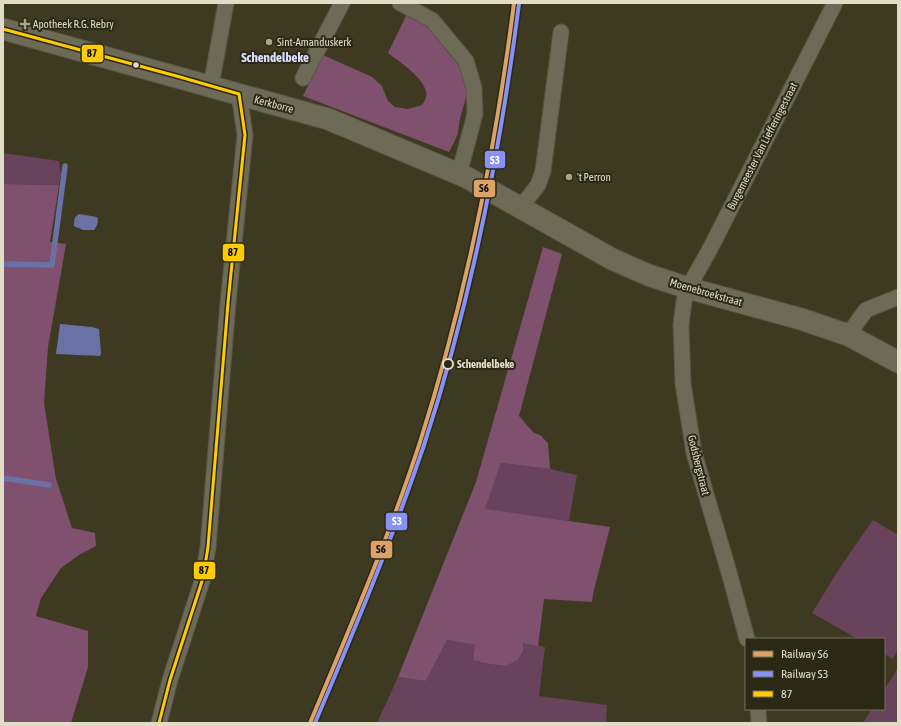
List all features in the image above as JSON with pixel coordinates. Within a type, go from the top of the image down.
[{"type":"street","points":[[211,86],[226,3]]},
{"type":"street","points":[[304,78],[342,3]]},
{"type":"street","points":[[400,3],[432,20],[466,61],[474,88],[475,114],[459,174]]},
{"type":"street","name":"Burgemeester Van Liefferingestraat","points":[[688,288],[710,249],[835,3]]},
{"type":"street","name":"Kerkborre","points":[[3,29],[328,118],[459,174],[491,190]]},
{"type":"street","points":[[521,207],[538,185],[543,171],[561,32]]},
{"type":"street","points":[[160,723],[170,680],[203,578],[208,547],[228,302],[245,135],[238,94]]},
{"type":"street","name":"Moenebroekstraat","points":[[491,190],[612,259],[648,275],[688,288],[801,319],[848,335],[898,362]]},
{"type":"street","name":"Godsbergstraat","points":[[688,288],[684,302],[681,325],[684,391],[694,453],[730,576],[746,638]]},
{"type":"street","points":[[848,335],[866,310],[898,297]]},
{"type":"street","points":[[758,710],[759,723]]},
{"type":"shaded area","points":[[408,12],[428,28],[448,48],[462,72],[466,84],[466,97],[458,133],[449,152],[303,96],[323,55],[372,77],[382,86],[388,101],[395,107],[408,109],[422,105],[426,99],[426,94],[421,81],[388,53]]},
{"type":"shaded area","points":[[3,153],[59,161],[61,174],[59,185],[3,184]]},
{"type":"shaded area","points":[[3,184],[59,185],[50,242],[66,244],[48,347],[44,403],[56,479],[72,528],[95,533],[96,546],[79,555],[61,568],[41,598],[36,616],[88,631],[88,667],[71,723],[3,723]]},
{"type":"shaded area","points":[[543,247],[562,254],[519,416],[534,433],[540,435],[548,443],[550,469],[501,463],[485,509],[610,527],[592,602],[544,599],[538,646],[523,643],[523,651],[517,661],[505,666],[473,660],[475,645],[447,640],[426,681],[398,677],[476,482]]},
{"type":"shaded area","points":[[501,463],[550,469],[577,475],[569,521],[484,510]]},
{"type":"shaded area","points":[[873,520],[898,535],[898,650],[893,659],[885,655],[885,638],[856,638],[812,613],[841,566]]},
{"type":"shaded area","points":[[447,640],[475,645],[473,660],[505,666],[517,661],[523,651],[523,642],[545,647],[539,696],[607,705],[606,723],[377,723],[398,677],[426,681]]},
{"type":"shaded area","points":[[898,668],[898,723],[863,723],[871,710],[885,710],[885,688]]},
{"type":"water","points":[[79,214],[97,217],[98,221],[94,230],[83,230],[74,226],[75,218]]},
{"type":"water","points":[[60,324],[99,329],[100,356],[56,354]]},
{"type":"waterway","points":[[3,264],[52,265],[65,166]]},
{"type":"waterway","points":[[3,478],[49,485]]},
{"type":"rail line","name":"S6","points":[[310,723],[368,583],[395,513],[420,442],[436,388],[465,279],[477,224],[498,114],[514,3]]},
{"type":"rail line","name":"S3","points":[[315,723],[399,516],[441,391],[470,282],[482,227],[503,116],[519,4]]},
{"type":"transit line","name":"87","points":[[3,29],[239,94]]},
{"type":"transit line","name":"87","points":[[159,723],[170,680],[203,578],[208,547],[228,303],[245,135],[239,94]]},
{"type":"place","name":"Apotheek R.G. Rebry","points":[[25,24]]},
{"type":"place","name":"Sint-Amanduskerk","points":[[269,42]]},
{"type":"place","name":"'t Perron","points":[[569,177]]},
{"type":"place","name":"Schendelbeke","points":[[448,364]]},
{"type":"district","name":"Schendelbeke","points":[[275,57]]}]
